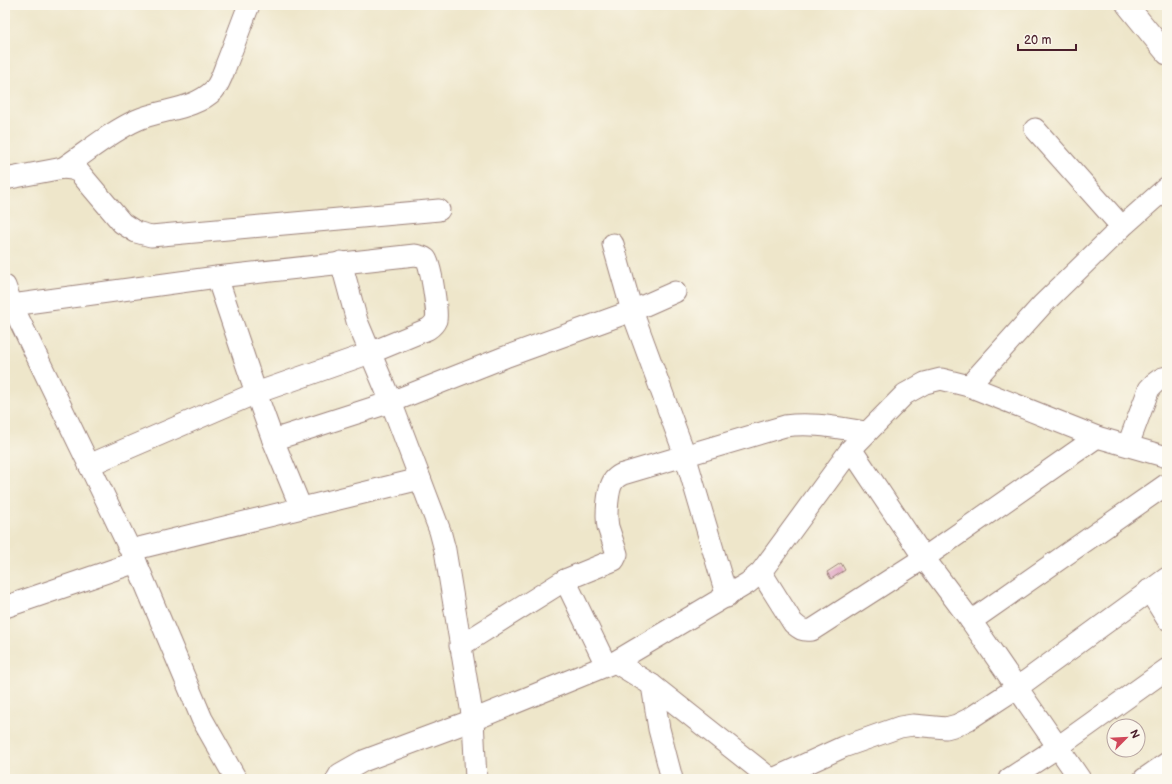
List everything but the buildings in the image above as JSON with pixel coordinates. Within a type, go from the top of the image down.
[{"type":"street","points":[[63,168],[132,122],[192,103],[206,96],[215,89],[249,5]]},
{"type":"street","points":[[1127,5],[1167,54]]},
{"type":"street","points":[[1035,129],[1122,227]]},
{"type":"street","points":[[5,179],[63,168],[72,169],[79,172],[122,223],[136,232],[151,236],[439,210]]},
{"type":"street","points":[[969,386],[1042,305],[1122,227],[1167,187]]},
{"type":"street","points":[[613,244],[632,311],[686,455],[727,596]]},
{"type":"street","points":[[89,465],[256,393],[370,353],[428,329],[433,325],[437,313],[429,265],[426,259],[422,256],[415,255],[341,262],[217,277],[9,296],[89,465],[134,556],[202,719],[236,779]]},
{"type":"street","points":[[341,262],[355,314],[391,402],[440,531],[445,550],[473,720],[476,779]]},
{"type":"street","points":[[217,277],[273,440],[301,508]]},
{"type":"street","points":[[273,440],[391,402],[505,357],[632,311],[675,292]]},
{"type":"street","points":[[1128,445],[1149,389],[1155,382],[1167,377]]},
{"type":"street","points":[[336,779],[340,774],[363,761],[473,720],[610,664],[748,583],[761,572],[851,449],[866,432],[905,394],[925,383],[941,379],[969,386],[1097,437],[1167,457]]},
{"type":"street","points":[[460,646],[565,580],[614,560],[617,554],[608,526],[607,516],[609,494],[615,478],[623,474],[771,429],[799,424],[818,424],[866,432]]},
{"type":"street","points":[[761,572],[793,623],[804,631],[812,630],[924,558],[1097,437]]},
{"type":"street","points":[[851,449],[924,558],[1018,687],[1080,779]]},
{"type":"street","points":[[5,607],[134,556],[301,508],[420,479]]},
{"type":"street","points":[[971,621],[1167,484]]},
{"type":"street","points":[[565,580],[610,664],[652,684],[772,779],[843,747],[900,727],[913,725],[946,728],[969,719],[1018,687],[1167,578]]},
{"type":"street","points":[[1149,590],[1167,619]]},
{"type":"street","points":[[1009,779],[1058,747],[1167,669]]},
{"type":"street","points":[[652,684],[659,729],[672,779]]},
{"type":"street","points":[[1144,779],[1167,763]]}]
